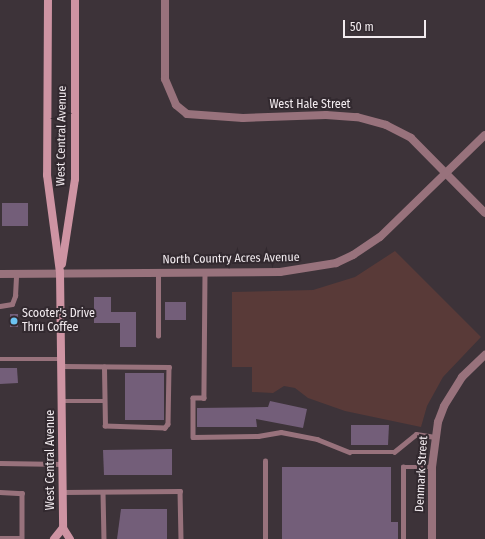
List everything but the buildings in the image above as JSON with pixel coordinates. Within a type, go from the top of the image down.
[{"type":"main road","name":"West Central Avenue","points":[[48,0],[47,175],[60,272],[63,363],[63,528]]},
{"type":"main road","name":"West Central Avenue","points":[[60,272],[75,179],[75,0]]},
{"type":"main road","points":[[54,539],[63,528],[70,539]]},
{"type":"street","name":"West Hale Street","points":[[165,0],[165,79],[176,104],[188,114],[243,118],[357,117],[386,125],[411,138],[485,213]]},
{"type":"street","name":"North Country Acres Avenue","points":[[0,274],[60,272],[280,272],[315,268],[342,260],[380,237],[485,136]]},
{"type":"street","name":"Denmark Street","points":[[432,539],[432,467],[435,437],[444,406],[462,377],[485,355]]},
{"type":"lane","points":[[158,273],[158,336]]},
{"type":"lane","points":[[205,273],[204,398],[193,398],[193,436],[258,436],[281,432],[317,439],[350,452],[394,452],[416,434],[435,437]]},
{"type":"lane","points":[[0,306],[12,304],[15,296],[16,274]]},
{"type":"lane","points":[[0,360],[104,366],[169,367],[168,424],[165,428],[105,426],[104,366]]},
{"type":"lane","points":[[63,401],[104,401]]},
{"type":"lane","points":[[265,461],[265,539]]},
{"type":"lane","points":[[0,463],[63,464]]},
{"type":"lane","points":[[403,539],[403,467],[432,467]]},
{"type":"lane","points":[[63,492],[180,491],[181,539]]},
{"type":"lane","points":[[0,492],[22,493],[22,538],[0,538]]},
{"type":"lane","points":[[103,492],[104,539]]},
{"type":"shaded area","points":[[395,251],[481,337],[443,377],[427,406],[421,427],[345,411],[308,398],[295,388],[284,386],[273,393],[252,392],[252,367],[232,367],[232,292],[313,290],[355,277]]},
{"type":"place","name":"Scooter's Drive Thru Coffee","points":[[14,321]]}]
